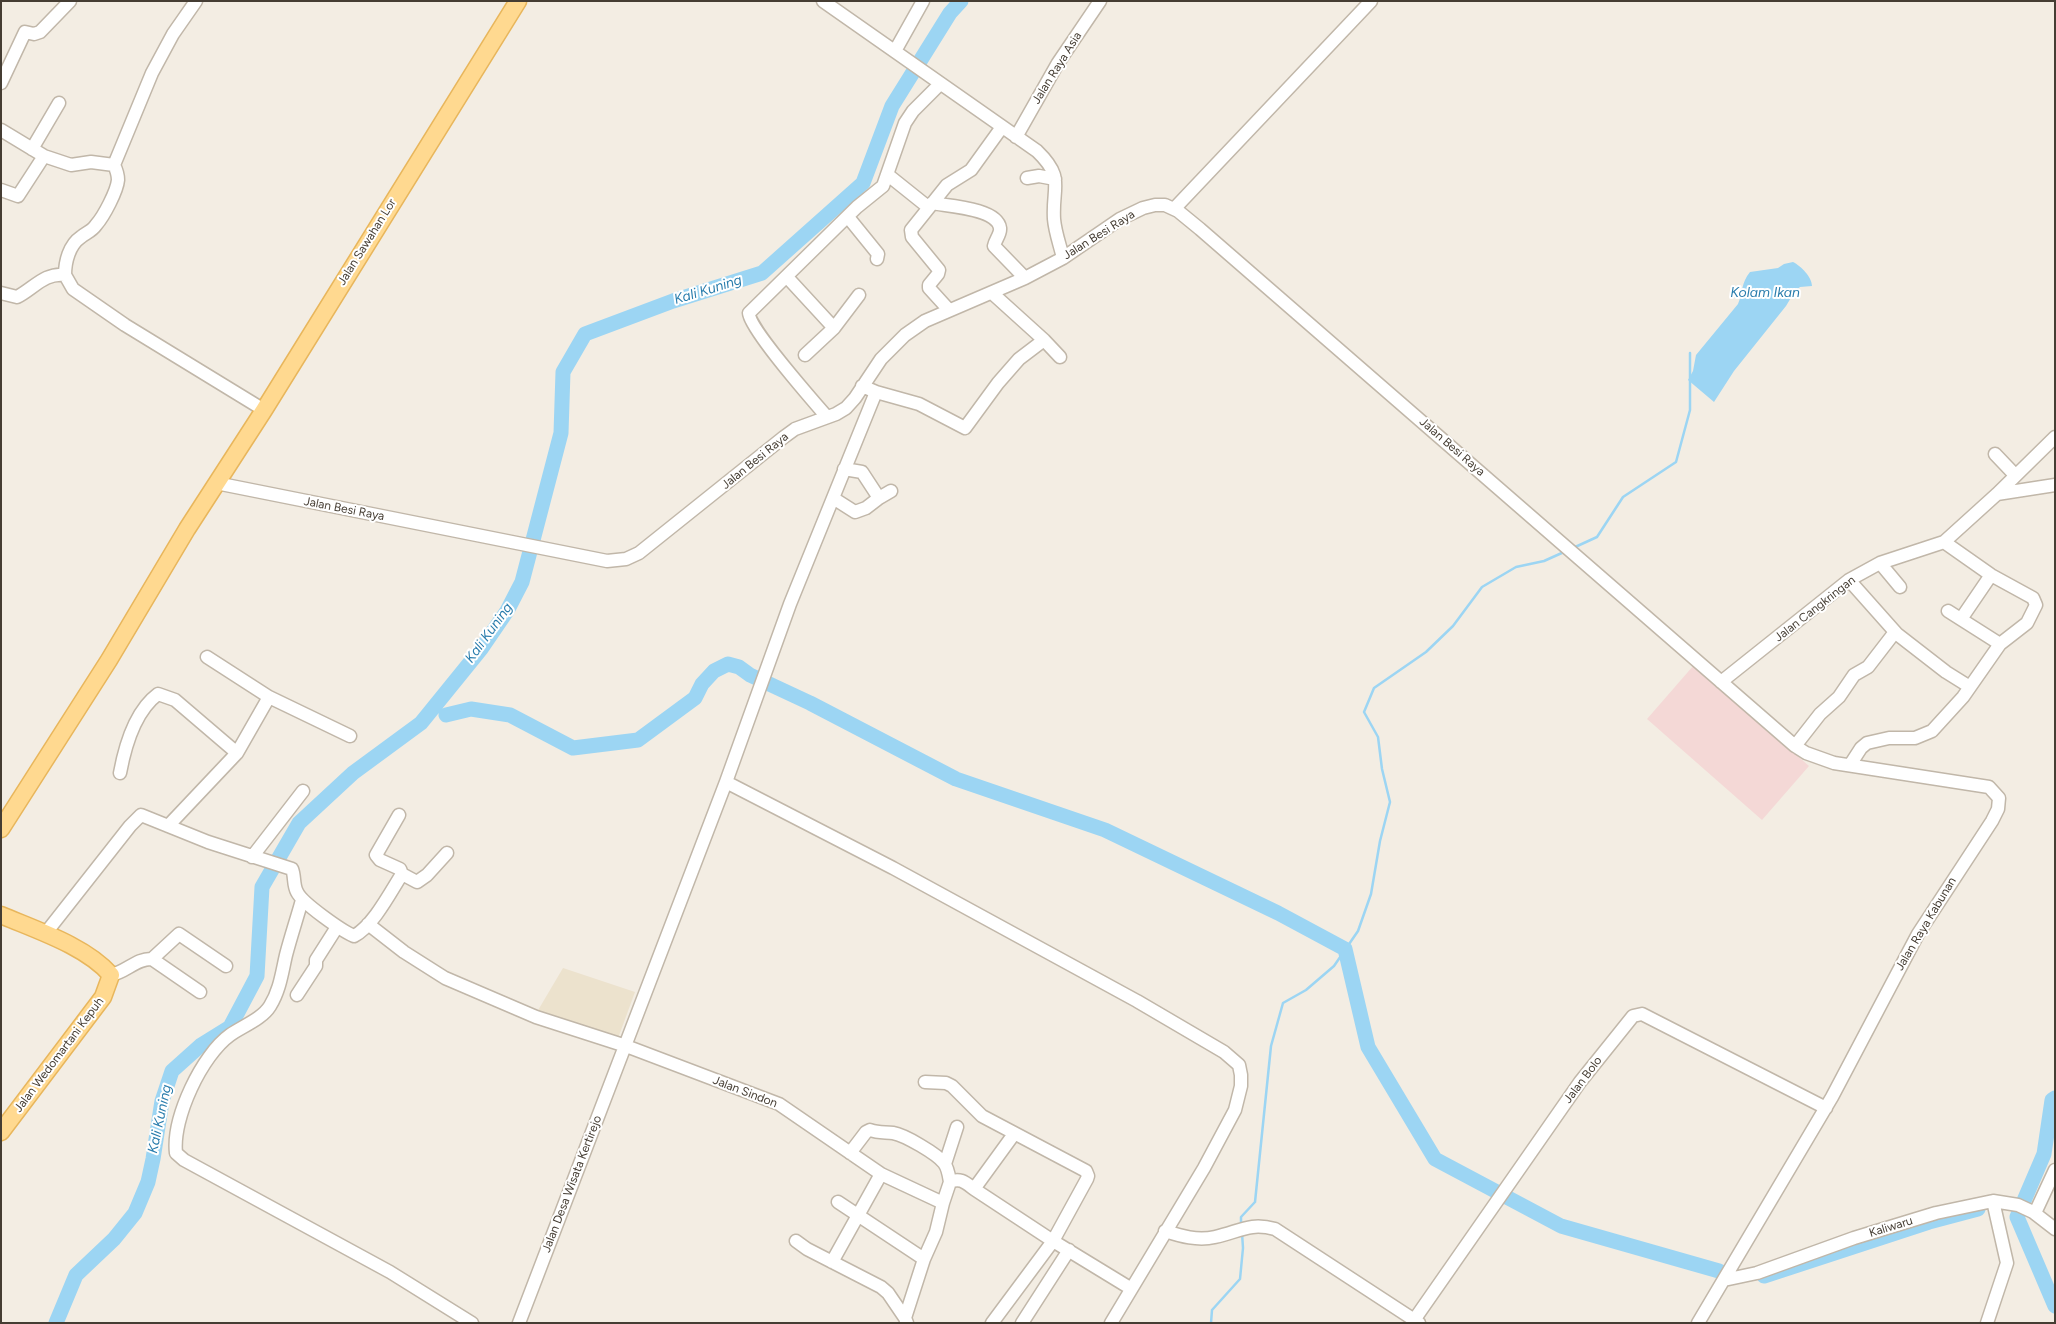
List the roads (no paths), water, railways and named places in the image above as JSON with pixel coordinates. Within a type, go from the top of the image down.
[{"type":"main road","name":"Jalan Sawahan Lor","points":[[216,484],[518,1]]},
{"type":"main road","points":[[1,829],[135,618],[187,529],[216,484]]},
{"type":"main road","points":[[1,915],[45,934],[95,960],[111,975]]},
{"type":"main road","name":"Jalan Wedomartani Kepuh","points":[[1,1132],[103,997],[108,988],[111,975]]},
{"type":"street","points":[[1,82],[25,32],[34,34],[40,32],[70,1]]},
{"type":"street","points":[[196,1],[173,34],[152,73],[114,165],[118,177],[115,191],[96,226],[79,238],[72,247],[65,267],[65,276],[73,289],[264,410]]},
{"type":"street","points":[[823,1],[895,51],[924,74],[1037,151],[1050,164],[1055,179],[1054,220],[1062,258]]},
{"type":"street","points":[[895,51],[923,1]]},
{"type":"street","name":"Jalan Raya Asia","points":[[1016,136],[1058,63],[1100,1]]},
{"type":"street","points":[[1174,209],[1371,1]]},
{"type":"street","points":[[827,417],[749,318],[750,312],[848,217],[878,193],[888,175],[904,123],[940,84]]},
{"type":"street","points":[[32,149],[59,103]]},
{"type":"street","points":[[949,310],[929,288],[929,285],[938,274],[938,267],[911,234],[912,227],[952,181],[971,170],[1002,127]]},
{"type":"street","points":[[1,130],[44,156],[71,164],[91,162],[114,165]]},
{"type":"street","points":[[1,190],[18,196],[44,156]]},
{"type":"street","points":[[888,175],[930,205],[971,209],[989,216],[997,222],[1000,233],[994,246],[1026,278]]},
{"type":"street","points":[[1027,178],[1038,176],[1055,179]]},
{"type":"street","name":"Jalan Besi Raya","points":[[216,484],[607,561],[626,559],[640,554],[784,437],[809,423],[846,408],[882,359],[905,335],[949,310],[1026,278],[1062,258],[1120,219],[1143,208],[1165,205],[1174,209],[1200,228],[1721,682]]},
{"type":"street","points":[[848,217],[878,254],[877,259]]},
{"type":"street","points":[[1,293],[17,297],[45,279],[59,274],[65,276]]},
{"type":"street","points":[[787,276],[834,328]]},
{"type":"street","points":[[992,293],[1060,357]]},
{"type":"street","points":[[805,355],[834,328],[859,294]]},
{"type":"street","points":[[862,386],[876,392],[919,404],[965,428],[1008,371],[1019,359],[1044,340]]},
{"type":"street","points":[[876,392],[833,498],[855,512],[866,508],[891,491]]},
{"type":"street","name":"Jalan Cangkringan","points":[[1721,682],[1849,580],[1880,563],[1944,542],[1998,494],[2055,437]]},
{"type":"street","points":[[1996,454],[2015,476]]},
{"type":"street","points":[[844,469],[862,472],[879,498]]},
{"type":"street","points":[[1998,494],[2055,485]]},
{"type":"street","name":"Jalan Desa Wisata Kertirejo","points":[[519,1323],[726,782],[787,612],[833,498]]},
{"type":"street","points":[[1850,765],[1861,748],[1867,743],[1889,738],[1915,738],[1932,731],[1951,712],[2000,644],[2027,623],[2036,603],[2033,598],[1991,575],[1944,542]]},
{"type":"street","points":[[1880,563],[1900,587]]},
{"type":"street","points":[[1961,619],[1991,575]]},
{"type":"street","points":[[1849,580],[1895,632],[1946,672],[1970,687]]},
{"type":"street","points":[[1948,612],[2000,644]]},
{"type":"street","points":[[1795,746],[1820,714],[1839,697],[1854,675],[1868,667],[1895,632]]},
{"type":"street","points":[[208,657],[269,697],[350,736]]},
{"type":"street","name":"Jalan Raya Kabunan","points":[[1698,1323],[1826,1108],[1918,934],[1992,821],[2000,804],[1999,798],[1989,787],[1822,760],[1795,746],[1721,682]]},
{"type":"street","points":[[120,773],[129,736],[158,694],[175,700],[237,753]]},
{"type":"street","points":[[168,826],[237,753],[269,697]]},
{"type":"street","points":[[726,782],[893,868],[1137,1001],[1233,1058],[1239,1065],[1241,1075],[1234,1110],[1204,1168],[1130,1288],[1111,1323]]},
{"type":"street","points":[[256,858],[303,790]]},
{"type":"street","points":[[45,934],[139,816],[144,815],[168,826],[292,869],[296,890],[302,900],[354,936],[361,932],[368,924],[402,874]]},
{"type":"street","points":[[399,815],[376,855],[380,860],[400,869],[402,874],[416,882],[421,881],[447,852]]},
{"type":"street","points":[[302,900],[290,938],[278,990],[269,1008],[229,1036],[203,1066],[187,1095],[174,1140],[176,1153],[184,1160],[390,1272],[472,1323]]},
{"type":"street","name":"Jalan Sindon","points":[[368,924],[404,952],[445,978],[536,1017],[626,1046],[778,1104],[881,1174],[943,1203]]},
{"type":"street","points":[[298,995],[316,966],[316,960],[337,926]]},
{"type":"street","points":[[111,975],[120,973],[142,960],[152,959],[179,934],[226,966]]},
{"type":"street","points":[[152,959],[200,992]]},
{"type":"street","name":"Jalan Bolo","points":[[1415,1322],[1580,1082],[1633,1016],[1642,1014],[1826,1108]]},
{"type":"street","points":[[925,1082],[946,1083],[952,1086],[975,1111],[1088,1173],[1087,1180],[1053,1241],[992,1323]]},
{"type":"street","points":[[906,1320],[924,1259],[936,1232],[950,1182],[945,1164],[957,1127]]},
{"type":"street","points":[[850,1153],[861,1137],[870,1130],[879,1133],[893,1133],[904,1137],[945,1164]]},
{"type":"street","points":[[974,1189],[1014,1134]]},
{"type":"street","points":[[2034,1212],[2055,1170]]},
{"type":"street","points":[[832,1262],[881,1174]]},
{"type":"street","points":[[950,1182],[958,1180],[974,1189],[1053,1241],[1130,1288]]},
{"type":"street","points":[[1987,1323],[2007,1264],[1999,1201],[2034,1212],[2055,1229]]},
{"type":"street","name":"Kaliwaru","points":[[1724,1280],[1757,1273],[1854,1238],[1936,1213],[1999,1201]]},
{"type":"street","points":[[838,1202],[924,1259]]},
{"type":"street","points":[[1165,1231],[1195,1238],[1215,1237],[1250,1227],[1264,1226],[1284,1234],[1415,1322]]},
{"type":"street","points":[[796,1241],[801,1246],[881,1287],[888,1293],[906,1320]]},
{"type":"street","points":[[1022,1323],[1069,1250]]},
{"type":"water","name":"Kolam Ikan","points":[[1793,262],[1805,272],[1812,286],[1800,287],[1795,291],[1786,306],[1734,371],[1714,402],[1688,380],[1693,371],[1696,355],[1738,304],[1750,272],[1778,268]]},
{"type":"waterway","name":"Kali Kuning","points":[[56,1323],[76,1275],[114,1239],[135,1213],[148,1182],[162,1101],[172,1071],[201,1045],[230,1027],[257,976],[262,887],[299,823],[353,773],[421,723],[481,649],[507,611],[522,582],[561,433],[563,372],[585,334],[673,301],[762,273],[863,183],[892,106],[950,13],[961,1]]},
{"type":"waterway","points":[[1573,548],[1597,537],[1623,497],[1676,462],[1690,410],[1690,353]]},
{"type":"waterway","points":[[1241,1225],[1241,1217],[1255,1202],[1271,1046],[1283,1003],[1306,990],[1334,966],[1358,931],[1371,894],[1380,841],[1390,802],[1382,769],[1378,737],[1364,712],[1374,688],[1426,652],[1453,626],[1482,587],[1516,567],[1544,561],[1564,552]]},
{"type":"waterway","points":[[446,715],[471,709],[510,715],[573,748],[638,740],[695,698],[702,684],[714,671],[728,664],[739,667],[750,675],[810,703],[956,779],[1105,830],[1278,913],[1345,949],[1368,1047],[1435,1159],[1561,1226],[1719,1271]]},
{"type":"waterway","points":[[2055,1098],[2052,1100],[2044,1154],[2017,1217],[2055,1306]]},
{"type":"waterway","points":[[1764,1276],[1929,1222],[1978,1209]]},
{"type":"waterway","points":[[1211,1323],[1212,1310],[1240,1279],[1243,1248],[1242,1233]]}]
